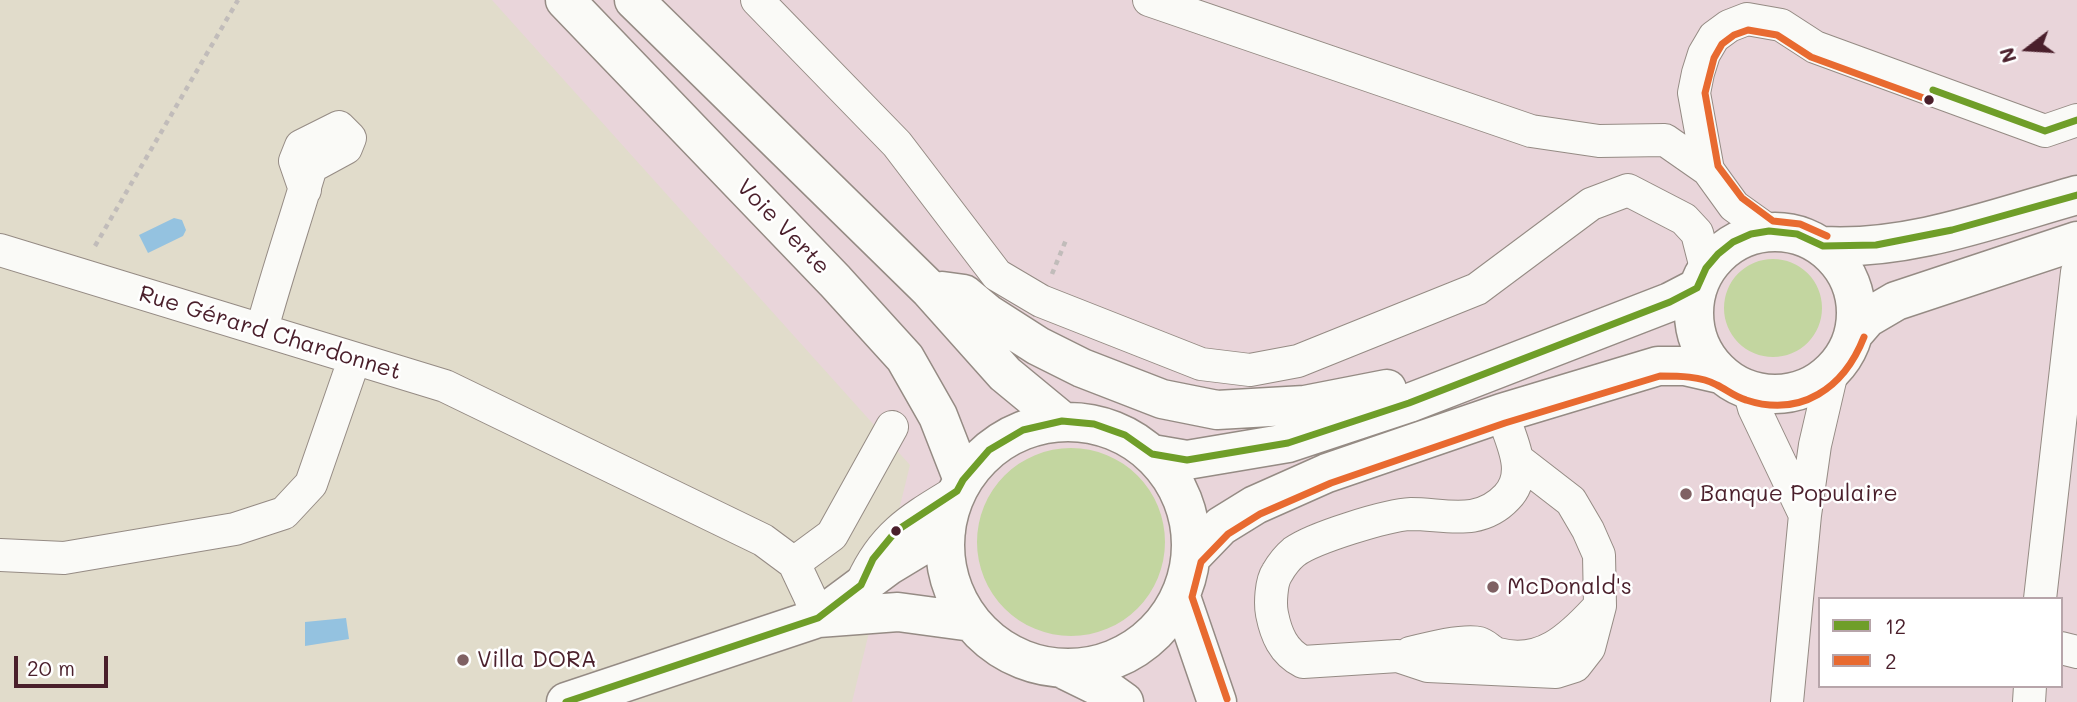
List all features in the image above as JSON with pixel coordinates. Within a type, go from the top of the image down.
[{"type":"main road","name":"Voie Verte","points":[[565,0],[835,281],[905,358],[938,416],[960,486]]},
{"type":"main road","points":[[634,0],[930,290],[1005,374],[1062,421]]},
{"type":"main road","points":[[1823,246],[1876,245],[1952,230],[2077,195]]},
{"type":"main road","points":[[1152,454],[1187,460],[1288,443],[1409,403],[1670,302],[1701,278],[1718,254],[1733,242],[1751,234],[1769,231],[1797,234],[1823,246],[1840,263],[1852,285],[1856,309],[1854,333],[1846,354],[1832,372],[1814,385],[1793,393],[1771,395],[1685,366],[1658,366],[1502,413],[1327,473],[1255,505],[1220,526],[1191,557]]},
{"type":"main road","points":[[1854,333],[1867,318],[1896,301],[2077,241]]},
{"type":"main road","points":[[1701,278],[1693,312],[1696,334],[1705,356],[1734,382]]},
{"type":"main road","points":[[930,290],[964,294],[988,314],[1038,346],[1082,368],[1162,398],[1217,410],[1305,405],[1388,389],[1409,403]]},
{"type":"main road","points":[[1062,421],[1094,424],[1125,435],[1152,454],[1180,495],[1189,519],[1191,557],[1181,597],[1160,628],[1132,651],[1098,665],[1061,668],[1028,662],[997,646],[972,622],[955,595],[946,564],[946,531],[960,486],[989,450],[1023,430],[1062,421]]},
{"type":"main road","points":[[818,618],[861,585],[946,531]]},
{"type":"main road","points":[[1181,597],[1217,702]]},
{"type":"main road","points":[[566,702],[818,618],[898,612],[972,622]]},
{"type":"main road","points":[[1061,668],[1110,692],[1124,702]]},
{"type":"street","points":[[757,0],[897,144],[997,275],[1041,301],[1201,364],[1250,370],[1298,360],[1477,289],[1591,204],[1628,190],[1684,219],[1697,233],[1701,278]]},
{"type":"street","points":[[1149,0],[1531,131],[1599,141],[1665,140],[1708,170],[1734,206],[1769,231]]},
{"type":"street","points":[[1708,170],[1694,93],[1704,54],[1714,37],[1729,26],[1747,19],[1785,12],[1815,47],[2045,131],[2077,120]]},
{"type":"street","points":[[262,329],[305,190]]},
{"type":"street","name":"Rue Gérard Chardonnet","points":[[0,250],[445,386],[531,439],[763,540],[794,563],[818,618]]},
{"type":"street","points":[[2040,597],[2072,366],[2077,272]]},
{"type":"street","points":[[0,555],[64,558],[235,529],[284,513],[311,484],[354,360]]},
{"type":"street","points":[[1787,702],[1805,515],[1815,445],[1832,372]]},
{"type":"street","points":[[1734,382],[1754,408],[1805,515]]},
{"type":"street","points":[[1502,413],[1518,460],[1519,482],[1506,499],[1489,510],[1463,519],[1409,514],[1347,529],[1294,552],[1275,575],[1271,607],[1276,635],[1293,657],[1303,662],[1398,656],[1433,647],[1479,643],[1590,616]]},
{"type":"street","points":[[794,563],[832,535],[892,427]]},
{"type":"street","points":[[1398,656],[1429,666],[1556,672],[1575,666],[1589,648],[1590,616],[1600,555],[1571,501],[1518,460]]},
{"type":"street","points":[[861,585],[873,559],[896,531],[960,486]]},
{"type":"path","points":[[78,274],[238,0]]},
{"type":"shaded area","points":[[492,0],[2077,0],[2077,702],[852,702],[910,465]]},
{"type":"green space","points":[[1773,259],[1792,263],[1807,274],[1818,289],[1822,308],[1818,327],[1807,342],[1792,353],[1773,357],[1754,353],[1739,342],[1728,327],[1724,308],[1728,289],[1739,274],[1754,263]]},
{"type":"green space","points":[[1071,448],[1107,455],[1137,476],[1158,506],[1165,542],[1158,578],[1137,608],[1107,629],[1071,636],[1035,629],[1005,608],[984,578],[977,542],[984,506],[1005,476],[1035,455]]},
{"type":"water","points":[[174,218],[182,220],[186,230],[183,236],[148,253],[139,235]]},
{"type":"water","points":[[346,618],[349,639],[305,646],[305,622]]},
{"type":"transit line","name":"2","points":[[1827,236],[1800,224],[1773,221],[1742,198],[1718,166],[1705,93],[1714,58],[1722,44],[1734,35],[1748,30],[1777,35],[1811,57],[1929,100]]},
{"type":"transit line","name":"12","points":[[1933,90],[2045,131],[2077,120]]},
{"type":"transit line","name":"12","points":[[566,702],[818,618],[861,585],[873,559],[896,531],[957,491],[989,450],[1023,430],[1062,421],[1094,424],[1125,435],[1152,454],[1187,460],[1288,443],[1409,403],[1670,302],[1697,288],[1706,268],[1718,254],[1733,242],[1751,234],[1769,231],[1797,234],[1823,246],[1876,245],[1952,230],[2077,195]]},
{"type":"transit line","name":"2","points":[[1227,699],[1192,597],[1201,562],[1228,534],[1260,514],[1331,483],[1505,423],[1660,376],[1704,380],[1742,399],[1766,405],[1802,401],[1818,394],[1845,371],[1864,337]]},
{"type":"place","name":"Banque Populaire","points":[[1686,494]]},
{"type":"place","name":"McDonald's","points":[[1493,587]]},
{"type":"place","name":"Villa DORA","points":[[463,660]]}]
